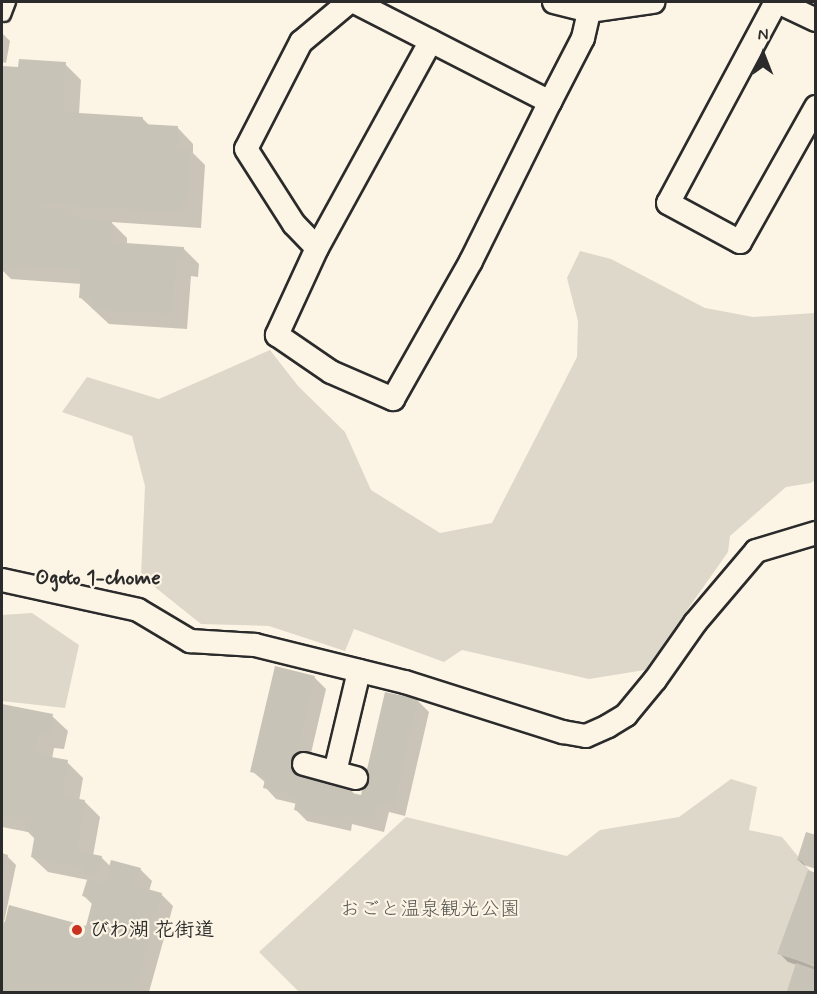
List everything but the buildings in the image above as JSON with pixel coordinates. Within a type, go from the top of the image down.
[{"type":"street","points":[[317,248],[294,224],[246,148],[301,42],[349,2]]},
{"type":"street","points":[[355,2],[550,102]]},
{"type":"street","points":[[554,2],[589,11],[653,2]]},
{"type":"street","points":[[816,20],[777,2],[668,203],[740,242],[816,107]]},
{"type":"street","points":[[431,41],[317,248],[277,335],[331,372],[393,399],[471,261],[583,38],[589,11]]},
{"type":"street","points":[[2,580],[138,610],[190,641],[255,645],[405,682],[563,732],[586,736],[626,715],[655,680],[695,623],[756,551],[816,533]]},
{"type":"street","points":[[304,764],[346,775],[358,671]]},
{"type":"lane","points":[[4,15],[9,2]]},
{"type":"green space","points":[[580,251],[611,259],[705,308],[753,317],[815,313],[815,480],[811,483],[786,487],[730,536],[728,552],[645,670],[589,679],[462,650],[444,662],[354,629],[345,651],[269,626],[201,624],[141,576],[145,486],[132,436],[62,412],[87,377],[159,399],[270,350],[298,386],[345,432],[371,490],[440,533],[492,523],[577,357],[578,321],[567,278]]},
{"type":"green space","points":[[32,613],[79,645],[65,708],[2,701],[2,615]]},
{"type":"green space","name":"おごと温泉観光公園","points":[[731,779],[757,787],[749,830],[782,837],[815,877],[815,992],[299,992],[259,952],[406,817],[567,856],[600,830],[679,817]]},
{"type":"place","name":"びわ湖 花街道","points":[[77,930]]},
{"type":"district","name":"Ogoto 1-chome","points":[[98,578]]}]
